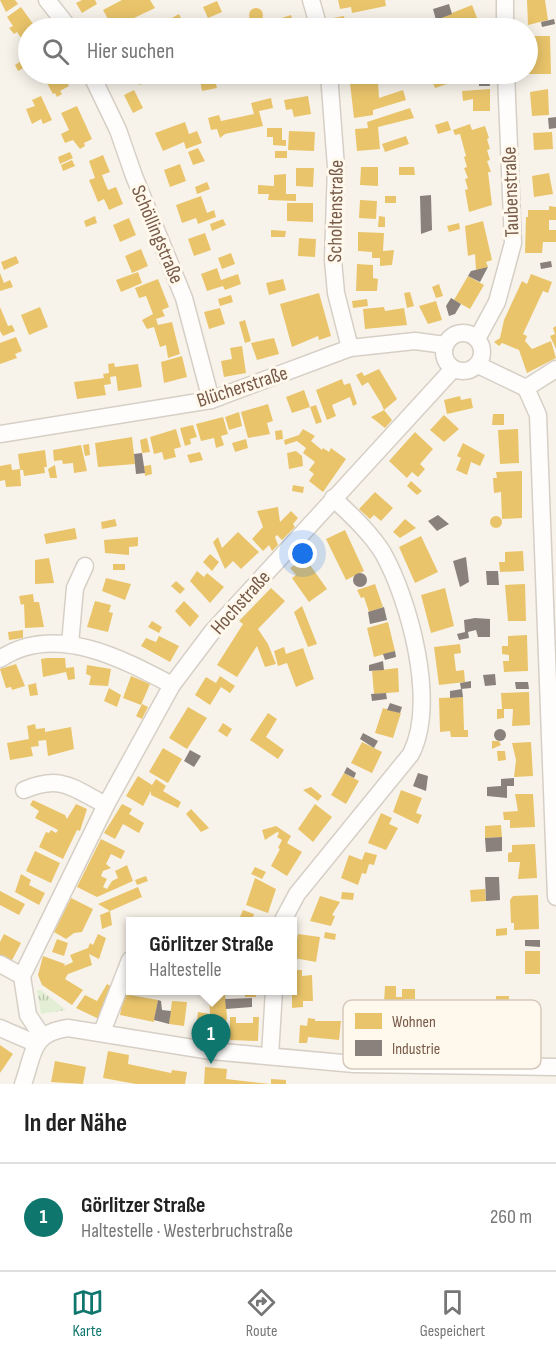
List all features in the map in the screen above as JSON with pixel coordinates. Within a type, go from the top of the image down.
[{"type":"street","points":[[47,0],[61,18]]},
{"type":"street","points":[[310,0],[316,18]]},
{"type":"street","points":[[505,0],[505,18]]},
{"type":"street","name":"Schöllingstraße","points":[[96,84],[118,130],[184,298],[211,399]]},
{"type":"street","name":"Scholtenstraße","points":[[330,84],[336,166],[333,260],[336,293],[350,348]]},
{"type":"street","name":"Taubenstraße","points":[[477,339],[497,302],[513,243],[506,84]]},
{"type":"street","points":[[459,333],[469,334],[477,339],[482,348],[478,365],[465,371],[453,369],[447,363],[444,354],[445,345],[451,337],[459,333]]},
{"type":"street","name":"Blücherstraße","points":[[0,434],[211,399],[350,348],[415,341],[445,345]]},
{"type":"street","points":[[478,365],[526,388],[534,402],[538,416],[556,897]]},
{"type":"street","name":"Hochstraße","points":[[22,976],[106,805],[172,685],[212,632],[453,369]]},
{"type":"street","points":[[526,388],[556,369]]},
{"type":"street","points":[[284,917],[297,894],[411,754],[418,739],[422,718],[419,674],[401,592],[376,544],[365,529],[333,498]]},
{"type":"street","points":[[70,644],[75,588],[85,566]]},
{"type":"street","points":[[0,659],[32,646],[70,644],[125,660],[172,685]]},
{"type":"street","points":[[24,790],[45,782],[58,782],[106,805]]},
{"type":"street","points":[[0,963],[22,976],[28,1015],[40,1040]]},
{"type":"street","points":[[102,1032],[126,970]]},
{"type":"street","points":[[270,1056],[274,995]]},
{"type":"street","points":[[0,1028],[40,1040]]},
{"type":"street","points":[[23,1084],[32,1053],[40,1040],[53,1030],[68,1028],[211,1051],[343,1063]]},
{"type":"street","points":[[541,1067],[556,1067]]},
{"type":"green space","points":[[37,990],[41,990],[66,1010],[41,1014]]},
{"type":"building: Wohnen","points":[[0,0],[15,0],[18,4],[6,12]]},
{"type":"building: Wohnen","points":[[82,0],[95,0],[97,4],[82,13],[76,3]]},
{"type":"building: Wohnen","points":[[122,0],[150,0],[155,8],[134,18],[107,18],[103,10]]},
{"type":"building: Wohnen","points":[[338,0],[385,0],[386,6],[352,13],[351,7],[340,9]]},
{"type":"building: Wohnen","points":[[527,0],[545,0],[548,20],[538,22],[538,18],[528,18]]},
{"type":"building: Wohnen","points":[[217,1],[222,12],[208,18],[203,7]]},
{"type":"building: Wohnen","points":[[472,5],[477,18],[440,18]]},
{"type":"building: Wohnen","points":[[21,7],[29,18],[18,18],[18,33],[14,34],[9,28],[13,26],[7,17]]},
{"type":"building: Wohnen","points":[[253,9],[259,9],[262,12],[262,18],[250,18],[250,12]]},
{"type":"building: Wohnen","points":[[538,36],[550,36],[551,74],[538,74]]},
{"type":"building: Wohnen","points":[[48,84],[68,84],[69,86],[60,91],[62,94],[57,97],[55,93],[53,94]]},
{"type":"building: Wohnen","points":[[201,84],[216,84],[217,88],[202,91]]},
{"type":"building: Wohnen","points":[[350,84],[378,84],[379,98],[403,90],[406,100],[373,110],[373,115],[354,118]]},
{"type":"building: Wohnen","points":[[434,84],[447,84],[435,88]]},
{"type":"building: Wohnen","points":[[490,89],[490,111],[473,111],[473,99],[463,101],[462,91]]},
{"type":"building: Wohnen","points":[[548,89],[549,115],[532,116],[530,92]]},
{"type":"building: Wohnen","points":[[134,90],[143,108],[133,113],[124,95]]},
{"type":"building: Wohnen","points":[[41,96],[52,120],[43,124],[41,119],[32,124],[26,109],[35,106],[32,100]]},
{"type":"building: Wohnen","points":[[308,96],[311,114],[294,117],[292,109],[286,110],[284,100]]},
{"type":"building: Wohnen","points":[[271,98],[273,108],[259,111],[263,126],[225,134],[220,138],[217,129],[211,130],[208,118],[219,115],[221,121],[254,114],[251,103]]},
{"type":"building: Wohnen","points":[[77,106],[92,139],[84,143],[85,146],[80,149],[73,140],[65,143],[61,134],[69,130],[61,113]]},
{"type":"building: Wohnen","points":[[410,108],[414,118],[378,127],[380,149],[357,151],[355,129],[368,128],[367,122]]},
{"type":"building: Wohnen","points":[[448,121],[451,130],[438,134],[435,125]]},
{"type":"building: Wohnen","points":[[185,122],[189,134],[197,131],[202,143],[186,149],[184,142],[163,151],[155,133]]},
{"type":"building: Wohnen","points":[[470,124],[472,130],[485,126],[489,138],[487,139],[490,149],[487,150],[490,160],[487,161],[491,172],[488,172],[492,205],[469,212],[465,190],[468,189],[465,179],[468,178],[464,168],[467,167],[464,157],[466,156],[460,134],[455,135],[453,130]]},
{"type":"building: Wohnen","points":[[267,128],[282,128],[282,140],[286,140],[286,146],[273,145],[273,137],[267,137]]},
{"type":"building: Wohnen","points":[[289,131],[315,132],[314,151],[288,150]]},
{"type":"building: Wohnen","points":[[552,132],[553,149],[534,150],[533,133]]},
{"type":"building: Wohnen","points":[[406,136],[409,144],[385,152],[382,144]]},
{"type":"building: Wohnen","points":[[198,148],[205,161],[193,165],[188,152]]},
{"type":"building: Wohnen","points":[[275,151],[287,151],[287,158],[275,158]]},
{"type":"building: Wohnen","points":[[70,152],[73,158],[60,164],[58,157]]},
{"type":"building: Wohnen","points":[[103,155],[110,172],[102,175],[105,183],[108,190],[116,187],[123,204],[109,210],[104,199],[98,202],[89,180],[95,178],[89,161]]},
{"type":"building: Wohnen","points":[[72,160],[75,166],[63,171],[61,165]]},
{"type":"building: Wohnen","points":[[180,164],[186,181],[170,187],[164,170]]},
{"type":"building: Wohnen","points":[[361,167],[378,167],[378,186],[360,185]]},
{"type":"building: Wohnen","points":[[399,167],[414,167],[415,175],[399,175]]},
{"type":"building: Wohnen","points":[[296,168],[314,168],[313,187],[296,186]]},
{"type":"building: Wohnen","points":[[549,173],[553,194],[534,197],[532,176]]},
{"type":"building: Wohnen","points":[[286,174],[286,194],[296,194],[296,201],[268,200],[269,194],[258,194],[258,185],[274,186],[274,175]]},
{"type":"building: Wohnen","points":[[207,182],[210,189],[197,194],[195,187]]},
{"type":"building: Wohnen","points":[[201,196],[207,213],[214,210],[216,217],[198,224],[196,218],[182,223],[176,205]]},
{"type":"building: Wohnen","points":[[385,196],[396,196],[396,203],[385,203]]},
{"type":"building: Wohnen","points":[[360,200],[377,201],[376,219],[359,218]]},
{"type":"building: Wohnen","points":[[287,203],[313,203],[313,222],[287,221]]},
{"type":"building: Wohnen","points":[[549,206],[556,207],[556,220],[549,220],[549,230],[556,230],[556,242],[543,242],[542,253],[525,253],[528,210],[549,210]]},
{"type":"building: Wohnen","points":[[95,216],[97,223],[86,227],[84,221]]},
{"type":"building: Wohnen","points":[[379,216],[385,217],[385,227],[378,227]]},
{"type":"building: Wohnen","points":[[129,218],[136,235],[120,242],[113,225]]},
{"type":"building: Wohnen","points":[[223,219],[226,225],[212,231],[210,224]]},
{"type":"building: Wohnen","points":[[483,221],[492,260],[486,262],[488,267],[476,270],[475,254],[468,256],[465,226]]},
{"type":"building: Wohnen","points":[[459,223],[460,229],[449,232],[447,226]]},
{"type":"building: Wohnen","points":[[271,230],[286,231],[285,237],[271,237]]},
{"type":"building: Wohnen","points":[[358,232],[384,233],[383,251],[394,250],[392,265],[380,266],[380,258],[372,258],[372,252],[358,251]]},
{"type":"building: Wohnen","points":[[205,233],[211,250],[194,256],[188,239]]},
{"type":"building: Wohnen","points":[[299,238],[316,239],[315,257],[298,256]]},
{"type":"building: Wohnen","points":[[141,249],[148,266],[132,273],[125,256]]},
{"type":"building: Wohnen","points":[[231,253],[235,264],[222,269],[218,258]]},
{"type":"building: Wohnen","points":[[16,256],[19,263],[4,270],[1,262]]},
{"type":"building: Wohnen","points":[[357,264],[373,265],[373,278],[378,279],[377,291],[356,291]]},
{"type":"building: Wohnen","points":[[217,268],[221,280],[238,274],[241,284],[225,290],[223,286],[207,291],[201,274]]},
{"type":"building: Wohnen","points":[[138,272],[142,283],[121,292],[116,280]]},
{"type":"building: Wohnen","points":[[0,273],[4,283],[10,280],[13,287],[0,291]]},
{"type":"building: Wohnen","points":[[531,274],[552,282],[548,293],[543,291],[523,334],[527,336],[525,341],[532,349],[551,341],[556,358],[527,373],[519,350],[502,343],[499,346],[494,342],[500,338],[504,320],[522,281],[527,284]]},
{"type":"building: Wohnen","points":[[468,276],[484,285],[470,309],[454,300]]},
{"type":"building: Wohnen","points":[[158,279],[169,307],[162,310],[165,316],[156,319],[158,325],[172,322],[180,354],[168,358],[166,345],[160,347],[154,327],[147,329],[142,320],[153,314],[146,296],[139,298],[135,288]]},
{"type":"building: Wohnen","points":[[283,279],[286,290],[269,295],[266,283]]},
{"type":"building: Wohnen","points":[[439,284],[443,296],[436,298],[432,287]]},
{"type":"building: Wohnen","points":[[410,292],[414,306],[407,308],[404,293]]},
{"type":"building: Wohnen","points":[[319,293],[331,336],[319,340],[318,336],[292,347],[280,304]]},
{"type":"building: Wohnen","points":[[231,295],[233,302],[220,306],[218,299]]},
{"type":"building: Wohnen","points":[[367,299],[368,306],[353,308],[352,301]]},
{"type":"building: Wohnen","points":[[436,301],[442,320],[428,324],[419,306]]},
{"type":"building: Wohnen","points":[[0,307],[8,326],[12,325],[15,331],[3,336],[0,331]]},
{"type":"building: Wohnen","points":[[40,307],[48,327],[29,335],[21,315]]},
{"type":"building: Wohnen","points":[[384,307],[385,311],[404,308],[407,325],[365,329],[363,309]]},
{"type":"building: Wohnen","points":[[220,308],[225,324],[209,329],[204,312]]},
{"type":"building: Wohnen","points":[[245,320],[251,341],[245,343],[239,322]]},
{"type":"building: Wohnen","points":[[556,326],[556,349],[550,336],[555,334],[553,328]]},
{"type":"building: Wohnen","points":[[16,337],[22,351],[15,354],[17,358],[0,364],[0,343]]},
{"type":"building: Wohnen","points":[[274,338],[279,354],[257,360],[251,343]]},
{"type":"building: Wohnen","points":[[242,346],[246,373],[224,377],[221,361],[232,359],[230,348]]},
{"type":"building: Wohnen","points":[[182,356],[187,377],[164,383],[161,362]]},
{"type":"building: Wohnen","points":[[114,363],[115,367],[138,364],[142,387],[118,391],[116,376],[110,377],[111,384],[104,385],[106,395],[77,399],[74,382],[104,378],[103,374],[109,373],[108,364]]},
{"type":"building: Wohnen","points":[[379,369],[397,399],[384,410],[368,382],[362,386],[356,375],[362,372],[364,376]]},
{"type":"building: Wohnen","points":[[342,379],[344,385],[350,383],[357,404],[353,406],[350,397],[332,405],[336,416],[327,420],[316,390]]},
{"type":"building: Wohnen","points":[[304,390],[310,407],[292,413],[286,397]]},
{"type":"building: Wohnen","points":[[460,396],[461,400],[471,398],[473,408],[447,414],[444,400]]},
{"type":"building: Wohnen","points":[[268,404],[273,421],[267,423],[270,434],[248,438],[241,412]]},
{"type":"building: Wohnen","points":[[316,405],[322,422],[316,424],[310,407]]},
{"type":"building: Wohnen","points":[[384,410],[392,420],[385,428],[371,417]]},
{"type":"building: Wohnen","points":[[239,412],[242,426],[229,430],[225,417]]},
{"type":"building: Wohnen","points":[[493,414],[504,414],[504,425],[492,425]]},
{"type":"building: Wohnen","points":[[444,415],[459,429],[444,442],[430,430]]},
{"type":"building: Wohnen","points":[[223,417],[228,434],[221,436],[224,445],[216,448],[214,438],[201,441],[196,424]]},
{"type":"building: Wohnen","points":[[193,425],[197,437],[190,439],[191,444],[185,446],[180,428]]},
{"type":"building: Wohnen","points":[[176,429],[181,447],[174,449],[176,457],[164,460],[162,452],[154,454],[150,437]]},
{"type":"building: Wohnen","points":[[303,429],[315,436],[311,441],[322,450],[323,448],[329,452],[331,448],[346,459],[323,492],[309,481],[314,474],[309,470],[315,462],[303,453],[306,448],[297,441],[285,445],[284,440],[299,435]]},
{"type":"building: Wohnen","points":[[518,429],[519,463],[500,464],[498,430]]},
{"type":"building: Wohnen","points":[[282,430],[283,439],[276,440],[275,431]]},
{"type":"building: Wohnen","points":[[415,432],[433,449],[420,464],[425,469],[418,477],[412,472],[407,478],[389,461]]},
{"type":"building: Wohnen","points":[[132,437],[135,464],[98,467],[95,443]]},
{"type":"building: Wohnen","points":[[147,438],[150,452],[142,453],[140,440]]},
{"type":"building: Wohnen","points":[[246,439],[248,448],[235,452],[232,443]]},
{"type":"building: Wohnen","points":[[463,443],[485,455],[480,466],[471,462],[467,475],[456,470],[461,458],[457,456]]},
{"type":"building: Wohnen","points":[[89,444],[90,455],[85,456],[83,445]]},
{"type":"building: Wohnen","points":[[81,445],[87,471],[74,473],[73,463],[63,464],[62,460],[54,461],[53,450]]},
{"type":"building: Wohnen","points":[[45,450],[47,467],[44,467],[45,473],[24,476],[23,470],[20,470],[21,486],[6,487],[5,480],[0,481],[0,466],[11,464],[12,470],[20,469],[18,454]]},
{"type":"building: Wohnen","points":[[296,451],[302,456],[303,466],[289,469],[287,453]]},
{"type":"building: Wohnen","points":[[200,452],[203,460],[190,463],[187,455]]},
{"type":"building: Wohnen","points":[[55,465],[57,478],[50,478],[48,469]]},
{"type":"building: Wohnen","points":[[151,465],[152,474],[145,476],[144,466]]},
{"type":"building: Wohnen","points":[[522,471],[522,518],[502,519],[501,492],[494,493],[493,478],[497,478],[496,472]]},
{"type":"building: Wohnen","points":[[411,481],[422,491],[417,495],[407,486]]},
{"type":"building: Wohnen","points":[[293,485],[304,487],[303,493],[292,491]]},
{"type":"building: Wohnen","points":[[375,492],[393,508],[381,521],[374,515],[370,519],[359,509]]},
{"type":"building: Wohnen","points":[[278,507],[280,522],[291,511],[298,518],[293,524],[295,527],[282,540],[277,535],[275,537],[278,545],[272,551],[269,545],[263,551],[252,539],[263,527],[257,511]]},
{"type":"building: Wohnen","points":[[498,516],[502,522],[498,528],[494,528],[490,520]]},
{"type":"building: Wohnen","points":[[115,519],[117,526],[102,529],[101,522]]},
{"type":"building: Wohnen","points":[[405,519],[416,528],[400,538],[393,532]]},
{"type":"building: Wohnen","points":[[75,528],[77,539],[46,544],[44,534]]},
{"type":"building: Wohnen","points":[[345,530],[364,571],[346,580],[326,539]]},
{"type":"building: Wohnen","points":[[238,532],[259,552],[241,569],[233,561],[225,569],[213,542],[218,537],[222,548]]},
{"type":"building: Wohnen","points":[[421,536],[438,572],[415,583],[399,547]]},
{"type":"building: Wohnen","points":[[138,537],[138,546],[129,547],[129,555],[105,553],[104,540]]},
{"type":"building: Wohnen","points":[[523,551],[524,571],[500,572],[499,562],[505,562],[505,552]]},
{"type":"building: Wohnen","points":[[210,554],[219,562],[212,571],[203,562]]},
{"type":"building: Wohnen","points":[[49,558],[54,583],[35,584],[35,560]]},
{"type":"building: Wohnen","points":[[300,561],[306,568],[310,565],[327,589],[309,602],[292,578],[296,575],[290,568]]},
{"type":"building: Wohnen","points":[[113,564],[125,564],[125,570],[113,570]]},
{"type":"building: Wohnen","points":[[197,571],[204,577],[207,573],[224,587],[210,603],[190,581]]},
{"type":"building: Wohnen","points":[[106,578],[131,584],[125,600],[102,591]]},
{"type":"building: Wohnen","points":[[176,581],[185,589],[180,594],[171,586]]},
{"type":"building: Wohnen","points":[[375,584],[383,607],[369,612],[364,597],[361,598],[357,590]]},
{"type":"building: Wohnen","points":[[525,584],[526,621],[508,621],[505,585]]},
{"type":"building: Wohnen","points":[[271,588],[285,601],[258,629],[268,644],[276,664],[265,667],[257,646],[237,677],[217,665],[243,624],[239,621]]},
{"type":"building: Wohnen","points":[[445,588],[454,626],[431,633],[421,595]]},
{"type":"building: Wohnen","points":[[33,594],[34,602],[39,602],[44,627],[25,628],[24,604],[21,605],[19,596]]},
{"type":"building: Wohnen","points":[[95,601],[111,605],[109,612],[113,613],[108,632],[87,627]]},
{"type":"building: Wohnen","points":[[184,601],[199,616],[190,627],[175,611]]},
{"type":"building: Wohnen","points":[[302,606],[317,644],[308,647],[294,612]]},
{"type":"building: Wohnen","points":[[152,621],[162,627],[159,633],[148,627]]},
{"type":"building: Wohnen","points":[[388,622],[395,651],[374,657],[367,628]]},
{"type":"building: Wohnen","points":[[23,630],[23,638],[9,640],[8,632]]},
{"type":"building: Wohnen","points":[[527,635],[528,671],[504,672],[503,661],[509,661],[509,655],[502,654],[502,646],[508,646],[508,636]]},
{"type":"building: Wohnen","points":[[159,636],[179,646],[170,662],[141,646],[146,638],[156,642]]},
{"type":"building: Wohnen","points":[[460,644],[461,653],[454,654],[456,671],[464,670],[465,682],[439,685],[434,647]]},
{"type":"building: Wohnen","points":[[284,647],[286,654],[303,648],[314,679],[296,687],[287,663],[278,666],[274,651]]},
{"type":"building: Wohnen","points":[[65,658],[66,668],[74,667],[75,679],[68,680],[66,672],[43,677],[41,659]]},
{"type":"building: Wohnen","points":[[16,664],[25,686],[12,690],[11,687],[6,688],[0,669]]},
{"type":"building: Wohnen","points":[[87,665],[111,669],[108,686],[89,685],[91,676],[86,674]]},
{"type":"building: Wohnen","points":[[398,668],[399,692],[374,694],[372,671]]},
{"type":"building: Wohnen","points":[[131,676],[150,684],[141,705],[123,698]]},
{"type":"building: Wohnen","points":[[220,676],[235,686],[230,693],[221,687],[210,705],[195,695],[206,677],[216,683]]},
{"type":"building: Wohnen","points":[[36,683],[38,695],[30,696],[28,685]]},
{"type":"building: Wohnen","points":[[109,688],[121,695],[117,707],[104,701]]},
{"type":"building: Wohnen","points":[[529,692],[530,725],[512,726],[513,709],[504,709],[504,718],[497,719],[497,709],[502,709],[501,693]]},
{"type":"building: Wohnen","points":[[463,697],[464,730],[468,730],[468,737],[451,737],[450,731],[440,732],[439,698]]},
{"type":"building: Wohnen","points":[[142,704],[148,707],[142,719],[136,716]]},
{"type":"building: Wohnen","points":[[188,707],[207,718],[187,749],[169,738]]},
{"type":"building: Wohnen","points":[[383,708],[401,713],[393,738],[375,733]]},
{"type":"building: Wohnen","points":[[268,713],[277,719],[266,737],[284,750],[278,759],[250,740]]},
{"type":"building: Wohnen","points":[[223,723],[232,729],[227,737],[218,731]]},
{"type":"building: Wohnen","points":[[35,724],[36,729],[45,728],[45,732],[71,727],[74,749],[48,756],[46,740],[38,741],[39,746],[31,747],[33,756],[10,760],[7,743],[29,739],[27,726]]},
{"type":"building: Wohnen","points":[[492,741],[499,741],[501,745],[492,749]]},
{"type":"building: Wohnen","points":[[362,742],[382,752],[372,773],[351,763]]},
{"type":"building: Wohnen","points":[[531,742],[533,776],[514,777],[516,760],[512,743]]},
{"type":"building: Wohnen","points":[[163,748],[182,759],[168,783],[149,772]]},
{"type":"building: Wohnen","points":[[497,751],[505,751],[506,760],[498,761]]},
{"type":"building: Wohnen","points":[[344,773],[359,781],[346,804],[331,795]]},
{"type":"building: Wohnen","points":[[138,776],[152,785],[156,779],[166,786],[163,791],[181,802],[178,808],[151,795],[151,791],[143,806],[126,796]]},
{"type":"building: Wohnen","points":[[311,787],[322,796],[318,801],[303,790]]},
{"type":"building: Wohnen","points":[[401,790],[422,798],[416,813],[422,815],[418,824],[393,812]]},
{"type":"building: Wohnen","points":[[515,794],[533,794],[535,827],[510,828],[510,820],[504,820],[503,812],[518,811]]},
{"type":"building: Wohnen","points":[[33,800],[65,815],[67,819],[76,804],[87,809],[80,831],[77,830],[63,859],[39,847],[46,832],[49,833],[51,830],[56,833],[58,830],[35,818],[39,811],[30,805]]},
{"type":"building: Wohnen","points":[[122,804],[132,809],[129,814],[144,823],[139,833],[123,824],[115,839],[104,833]]},
{"type":"building: Wohnen","points":[[315,804],[332,817],[313,842],[298,829]]},
{"type":"building: Wohnen","points":[[191,809],[209,828],[201,832],[186,814]]},
{"type":"building: Wohnen","points":[[381,813],[392,818],[389,824],[398,828],[386,850],[368,843]]},
{"type":"building: Wohnen","points":[[501,825],[502,837],[485,838],[485,826]]},
{"type":"building: Wohnen","points":[[276,826],[291,836],[287,843],[302,852],[287,876],[271,866],[280,849],[278,848],[282,840],[277,837],[279,833],[265,840],[262,830]]},
{"type":"building: Wohnen","points":[[101,839],[125,851],[121,859],[111,854],[106,864],[111,868],[103,871],[101,876],[107,879],[103,887],[107,889],[112,881],[118,878],[115,871],[127,865],[133,881],[97,897],[77,887]]},
{"type":"building: Wohnen","points":[[535,844],[537,878],[518,879],[520,862],[508,862],[508,853],[512,852],[512,845]]},
{"type":"building: Wohnen","points":[[35,851],[60,863],[51,883],[26,871]]},
{"type":"building: Wohnen","points":[[365,852],[377,855],[374,865],[369,864],[366,874],[362,873],[358,885],[341,878],[349,855],[362,860]]},
{"type":"building: Wohnen","points":[[255,867],[266,872],[262,879],[251,874]]},
{"type":"building: Wohnen","points":[[21,874],[31,880],[29,885],[45,893],[39,905],[15,892]]},
{"type":"building: Wohnen","points":[[146,876],[148,881],[137,885],[135,880]]},
{"type":"building: Wohnen","points":[[255,878],[276,889],[268,913],[246,905]]},
{"type":"building: Wohnen","points":[[138,887],[142,897],[110,911],[98,904]]},
{"type":"building: Wohnen","points":[[485,889],[486,901],[471,902],[470,890]]},
{"type":"building: Wohnen","points":[[0,891],[25,904],[19,915],[0,905]]},
{"type":"building: Wohnen","points":[[342,892],[354,893],[353,900],[341,899]]},
{"type":"building: Wohnen","points":[[538,895],[539,929],[514,930],[514,923],[511,923],[510,900],[513,896]]},
{"type":"building: Wohnen","points":[[320,896],[340,902],[332,915],[335,916],[331,926],[310,921]]},
{"type":"building: Wohnen","points":[[71,898],[93,909],[82,932],[74,933],[66,939],[54,932]]},
{"type":"building: Wohnen","points":[[243,910],[254,914],[253,917],[240,917]]},
{"type":"building: Wohnen","points":[[110,911],[112,925],[102,929],[100,915]]},
{"type":"building: Wohnen","points":[[507,928],[507,935],[496,936],[496,929]]},
{"type":"building: Wohnen","points":[[325,932],[336,934],[335,940],[324,938]]},
{"type":"building: Wohnen","points":[[4,934],[21,943],[11,962],[0,956],[0,942]]},
{"type":"building: Wohnen","points":[[98,934],[106,938],[99,959],[89,954],[92,965],[68,974],[65,979],[83,990],[72,1005],[42,985],[38,975],[43,956],[65,964],[64,966],[73,962],[70,955],[88,948],[90,943],[93,945]]},
{"type":"building: Wohnen","points":[[298,934],[320,937],[316,962],[297,959]]},
{"type":"building: Wohnen","points":[[57,939],[68,943],[64,956],[52,952]]},
{"type":"building: Wohnen","points":[[525,951],[540,951],[540,974],[525,974]]},
{"type":"building: Wohnen","points":[[297,970],[302,970],[302,976],[312,975],[313,1001],[303,1001],[303,1007],[292,1008],[292,995],[297,995]]},
{"type":"building: Wohnen","points":[[107,984],[114,988],[99,1019],[76,1008],[85,995],[97,1001]]},
{"type":"building: Wohnen","points":[[385,986],[396,986],[396,997],[402,997],[402,989],[415,989],[415,999],[384,1000]]},
{"type":"building: Wohnen","points":[[124,994],[158,1000],[154,1022],[120,1015]]},
{"type":"building: Wohnen","points":[[209,995],[225,995],[227,1017],[223,1042],[195,1037],[198,1012],[210,1014]]},
{"type":"building: Wohnen","points":[[496,996],[509,996],[509,1000],[496,1000]]},
{"type":"building: Wohnen","points":[[172,1001],[187,1002],[184,1026],[169,1024]]},
{"type":"building: Wohnen","points":[[230,1017],[236,1017],[236,1023],[253,1023],[253,1017],[259,1017],[258,1041],[230,1040]]},
{"type":"building: Wohnen","points":[[308,1018],[315,1019],[315,1021],[341,1021],[339,1040],[308,1037],[307,1043],[299,1043],[300,1025],[307,1026]]},
{"type":"building: Wohnen","points":[[0,1045],[13,1054],[0,1073]]},
{"type":"building: Wohnen","points":[[108,1051],[129,1055],[128,1064],[171,1073],[172,1070],[187,1072],[185,1084],[136,1084],[103,1078]]},
{"type":"building: Wohnen","points":[[55,1061],[86,1067],[83,1084],[51,1082]]},
{"type":"building: Wohnen","points":[[205,1067],[227,1069],[226,1079],[270,1084],[204,1084]]},
{"type":"building: Wohnen","points":[[271,1079],[286,1080],[286,1084],[271,1084]]},
{"type":"building: Industrie","points":[[449,4],[452,14],[435,18],[433,9]]},
{"type":"building: Industrie","points":[[554,19],[555,24],[542,27],[541,22]]},
{"type":"building: Industrie","points":[[556,117],[556,128],[549,129],[548,118]]},
{"type":"building: Industrie","points":[[431,195],[432,230],[421,234],[420,196]]},
{"type":"building: Industrie","points":[[551,261],[552,267],[541,269],[540,263]]},
{"type":"building: Industrie","points":[[488,267],[480,282],[468,276],[471,271]]},
{"type":"building: Industrie","points":[[451,298],[461,304],[455,314],[449,316],[446,306]]},
{"type":"building: Industrie","points":[[142,453],[145,473],[136,474],[134,454]]},
{"type":"building: Industrie","points":[[438,515],[449,524],[437,531],[428,521]]},
{"type":"building: Industrie","points":[[466,557],[469,582],[460,587],[453,561]]},
{"type":"building: Industrie","points":[[486,571],[498,571],[499,585],[487,585]]},
{"type":"building: Industrie","points":[[360,573],[365,575],[367,580],[365,585],[360,587],[355,585],[353,580],[355,575]]},
{"type":"building: Industrie","points":[[384,607],[387,620],[370,624],[368,612]]},
{"type":"building: Industrie","points":[[490,619],[490,637],[478,637],[476,630],[468,632],[469,638],[459,640],[457,634],[465,632],[464,620]]},
{"type":"building: Industrie","points":[[395,651],[396,657],[385,660],[383,654]]},
{"type":"building: Industrie","points":[[383,661],[384,670],[369,671],[369,665]]},
{"type":"building: Industrie","points":[[495,674],[496,685],[485,686],[483,675]]},
{"type":"building: Industrie","points":[[471,681],[471,688],[461,689],[460,683]]},
{"type":"building: Industrie","points":[[515,682],[528,682],[529,689],[516,689]]},
{"type":"building: Industrie","points":[[462,689],[463,697],[450,698],[450,691]]},
{"type":"building: Industrie","points":[[386,693],[387,699],[372,701],[371,694]]},
{"type":"building: Industrie","points":[[390,703],[402,707],[400,713],[387,710]]},
{"type":"building: Industrie","points":[[502,729],[506,735],[502,741],[498,741],[494,733]]},
{"type":"building: Industrie","points":[[363,733],[378,741],[374,748],[360,739]]},
{"type":"building: Industrie","points":[[190,750],[201,756],[194,767],[184,761]]},
{"type":"building: Industrie","points":[[347,767],[356,773],[354,778],[344,773]]},
{"type":"building: Industrie","points":[[418,773],[428,776],[426,791],[413,786]]},
{"type":"building: Industrie","points":[[514,778],[514,786],[507,786],[507,798],[487,796],[487,787],[501,786],[501,779]]},
{"type":"building: Industrie","points":[[502,837],[502,851],[486,852],[485,838]]},
{"type":"building: Industrie","points":[[485,877],[499,877],[500,900],[486,901]]},
{"type":"building: Industrie","points":[[525,940],[540,940],[540,947],[525,946]]},
{"type":"building: Industrie","points":[[252,998],[252,1007],[226,1009],[225,999]]},
{"type":"building: Industrie","points":[[158,1000],[161,1001],[162,1010],[171,1011],[169,1024],[154,1020]]},
{"type":"place","name":"Görlitzer Straße","points":[[211,1064]]}]
